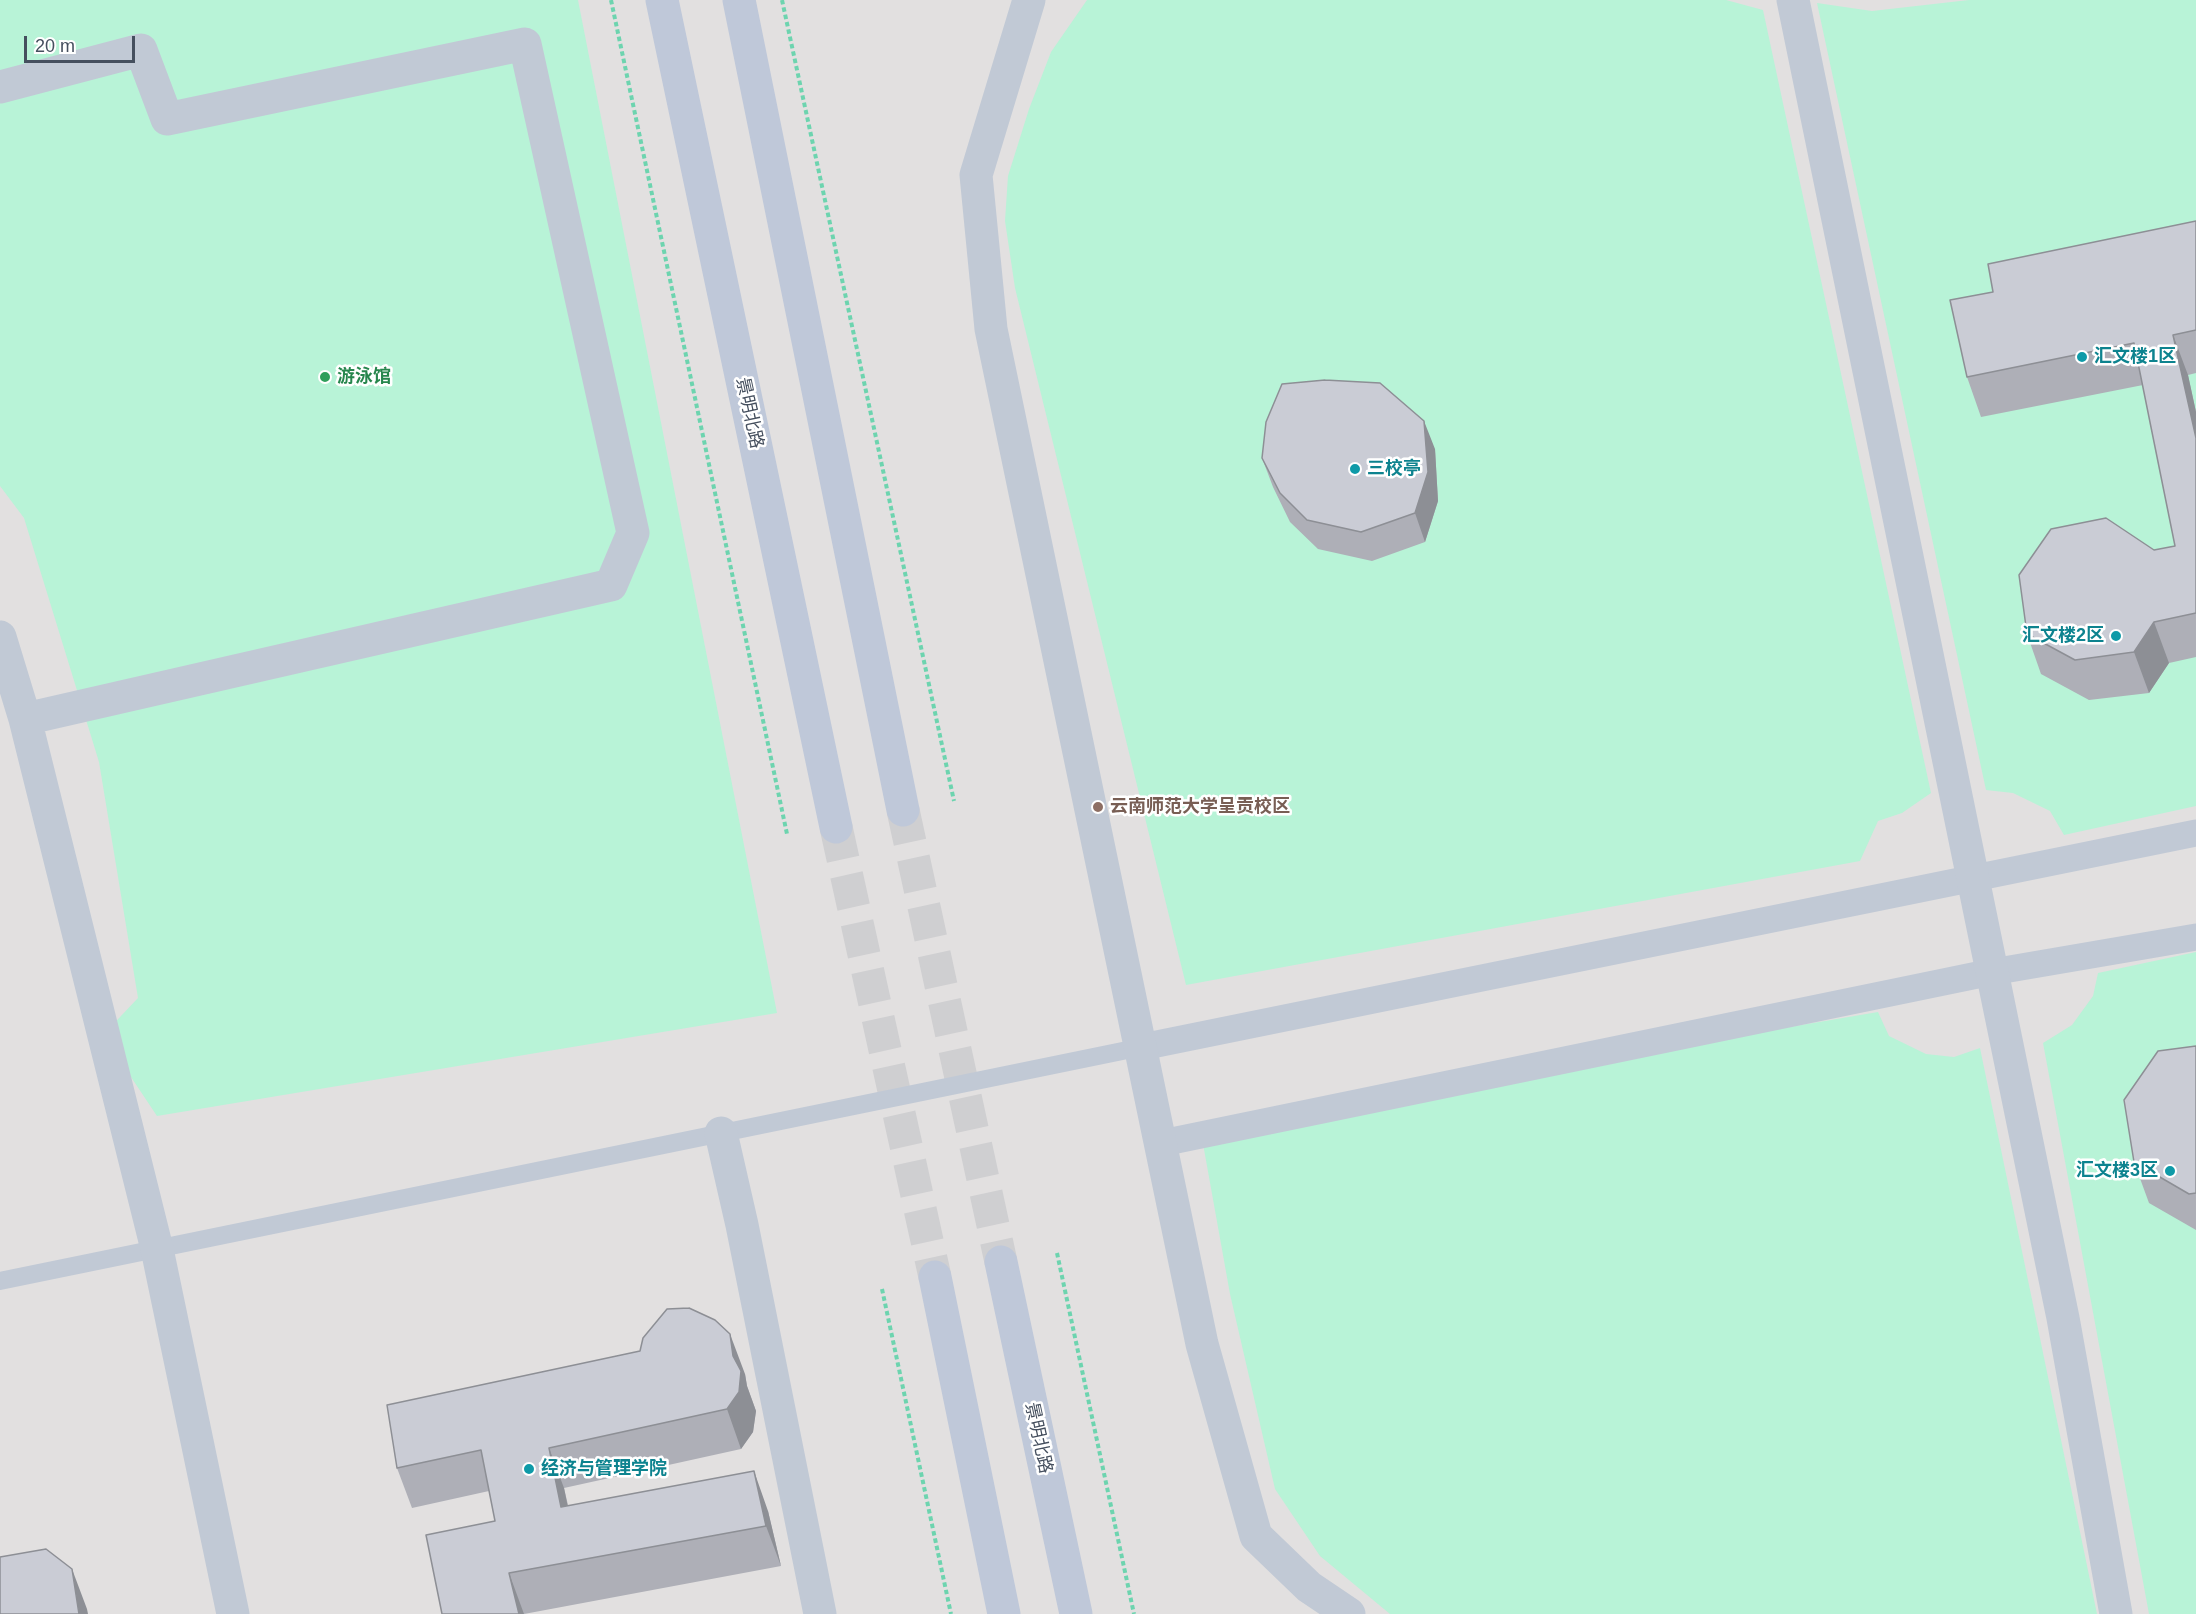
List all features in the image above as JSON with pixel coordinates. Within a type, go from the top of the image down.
[{"type":"main road","name":"景明北路","points":[[662,0],[836,827]]},
{"type":"main road","points":[[739,0],[903,810]]},
{"type":"main road","name":"景明北路","points":[[1001,1262],[1076,1614]]},
{"type":"main road","points":[[935,1277],[1004,1614]]},
{"type":"street","points":[[1029,0],[976,175],[991,329],[1202,1344],[1256,1536],[1309,1587],[1349,1614]]},
{"type":"street","points":[[1793,0],[2063,1318],[2116,1614]]},
{"type":"street","points":[[0,87],[141,50],[166,119],[525,44],[633,533],[611,585],[25,719]]},
{"type":"street","points":[[3,656],[25,719],[157,1249],[233,1614]]},
{"type":"street","points":[[1142,1047],[2196,833]]},
{"type":"street","points":[[1162,1143],[1992,972],[2196,937]]},
{"type":"street","points":[[721,1133],[742,1225],[820,1614]]},
{"type":"lane","points":[[0,1281],[1142,1047]]},
{"type":"path","points":[[611,0],[788,834]]},
{"type":"path","points":[[782,0],[954,801]]},
{"type":"path","points":[[1057,1253],[1134,1614]]},
{"type":"path","points":[[882,1289],[951,1614]]},
{"type":"shaded area","name":"云南师范大学呈贡校区","points":[[0,0],[2196,0],[2196,1614],[0,1614]]},
{"type":"green space","points":[[0,0],[578,0],[777,1013],[157,1116],[103,1035],[138,998],[99,762],[24,518],[0,486]]},
{"type":"green space","points":[[1087,0],[1726,0],[1763,10],[1931,793],[1902,813],[1878,821],[1860,861],[1186,985],[1015,288],[1005,221],[1008,176],[1029,109],[1051,52]]},
{"type":"green space","points":[[1969,0],[2196,0],[2196,806],[2064,835],[2050,811],[2013,793],[1986,790],[1817,3],[1872,11]]},
{"type":"green space","points":[[2196,952],[2196,1614],[2149,1614],[2043,1043],[2072,1025],[2093,996],[2098,973]]},
{"type":"green space","points":[[1878,1012],[1889,1036],[1926,1054],[1954,1057],[1980,1048],[2097,1614],[1390,1614],[1320,1556],[1275,1489],[1230,1294],[1200,1127]]},
{"type":"building","points":[[2196,221],[2196,330],[2173,335],[2196,438],[2196,613],[2154,622],[2134,652],[2075,660],[2027,634],[2019,575],[2051,529],[2106,518],[2154,550],[2175,546],[2134,343],[1967,377],[1950,300],[1993,292],[1988,264]]},
{"type":"building","name":"三校亭","points":[[1325,380],[1380,383],[1424,421],[1428,472],[1415,513],[1361,532],[1307,520],[1280,493],[1262,458],[1266,422],[1282,384]]},
{"type":"building","points":[[2196,1046],[2196,1193],[2189,1194],[2134,1162],[2124,1100],[2158,1051]]},
{"type":"building","points":[[689,1308],[715,1320],[730,1334],[733,1356],[741,1371],[739,1392],[727,1409],[549,1448],[561,1507],[754,1471],[766,1526],[509,1573],[519,1614],[442,1614],[426,1535],[495,1521],[481,1450],[397,1468],[387,1405],[640,1351],[643,1338],[667,1309]]},
{"type":"building","points":[[46,1549],[72,1569],[79,1614],[0,1614],[0,1557]]},
{"type":"tunnel","points":[[903,810],[1001,1262]]},
{"type":"tunnel","points":[[836,827],[935,1277]]},
{"type":"place","name":"汇文楼1区","points":[[2082,357]]},
{"type":"place","name":"游泳馆","points":[[325,377]]},
{"type":"place","name":"三校亭","points":[[1355,469]]},
{"type":"place","name":"汇文楼2区","points":[[2116,636]]},
{"type":"place","name":"云南师范大学呈贡校区","points":[[1098,807]]},
{"type":"place","name":"汇文楼3区","points":[[2170,1171]]},
{"type":"place","name":"经济与管理学院","points":[[529,1469]]}]
